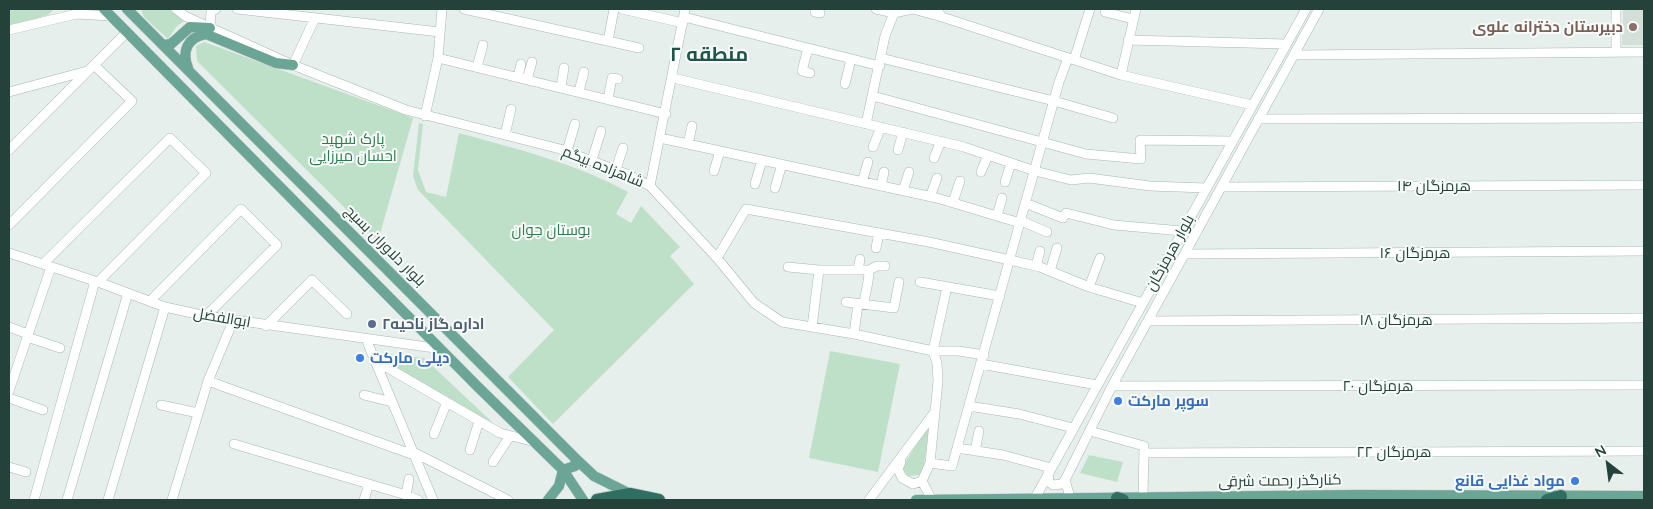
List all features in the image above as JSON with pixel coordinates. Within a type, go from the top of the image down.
[{"type":"highway","points":[[597,500],[630,494],[659,500]]},
{"type":"highway","points":[[1546,500],[1561,496]]},
{"type":"main road","name":"بلوار دلاوران بسیج","points":[[129,10],[576,459],[594,476],[630,494]]},
{"type":"main road","points":[[107,12],[478,387],[563,470],[583,500]]},
{"type":"main road","points":[[164,45],[171,44],[190,27],[210,28]]},
{"type":"main road","points":[[191,73],[185,57],[185,49],[195,37],[206,34],[276,62],[293,65]]},
{"type":"main road","points":[[357,264],[370,252]]},
{"type":"main road","points":[[563,470],[575,466],[576,459]]},
{"type":"main road","points":[[548,500],[559,486],[563,470]]},
{"type":"main road","name":"کنارگذر رحمت شرقی","points":[[916,500],[1356,495],[1644,496]]},
{"type":"street","points":[[49,18],[60,9]]},
{"type":"street","name":"شاهزاده بیگم","points":[[176,9],[185,16],[210,28],[361,94],[425,116],[567,151],[616,169],[650,186],[717,258],[754,303],[782,322],[854,334],[933,351],[959,351],[982,360],[1097,385]]},
{"type":"street","points":[[210,28],[211,12],[216,9]]},
{"type":"street","points":[[237,9],[440,32]]},
{"type":"street","points":[[425,116],[438,58],[442,9]]},
{"type":"street","points":[[464,9],[639,48]]},
{"type":"street","points":[[608,41],[614,9]]},
{"type":"street","points":[[622,9],[684,16],[850,59],[880,62],[1054,101],[1113,118]]},
{"type":"street","points":[[876,9],[894,13],[913,9],[1121,75],[1252,105]]},
{"type":"street","points":[[936,9],[942,18]]},
{"type":"street","points":[[930,463],[952,466],[1054,101],[1090,9]]},
{"type":"street","points":[[1121,75],[1136,9]]},
{"type":"street","name":"بلوار هرمزگان","points":[[1035,498],[1306,9]]},
{"type":"street","name":"بلوار هرمزگان","points":[[1065,480],[1112,386],[1320,9]]},
{"type":"street","points":[[1616,9],[1616,51]]},
{"type":"street","points":[[9,30],[49,18],[107,12]]},
{"type":"street","points":[[1105,12],[1133,18]]},
{"type":"street","points":[[866,124],[885,36],[894,13]]},
{"type":"street","points":[[650,186],[666,114],[684,16]]},
{"type":"street","points":[[293,65],[315,18]]},
{"type":"street","points":[[9,150],[127,32]]},
{"type":"street","points":[[1128,40],[1286,44]]},
{"type":"street","points":[[477,67],[483,45]]},
{"type":"street","points":[[808,48],[802,71],[810,73]]},
{"type":"street","points":[[1294,55],[1644,52]]},
{"type":"street","points":[[438,58],[561,86],[666,114]]},
{"type":"street","points":[[845,84],[850,59]]},
{"type":"street","points":[[528,79],[532,62]]},
{"type":"street","points":[[518,77],[521,64]]},
{"type":"street","points":[[9,92],[91,68]]},
{"type":"street","points":[[9,225],[132,101],[91,68]]},
{"type":"street","points":[[561,86],[564,68]]},
{"type":"street","points":[[579,91],[584,72]]},
{"type":"street","points":[[608,99],[612,78],[618,79]]},
{"type":"street","points":[[672,78],[903,132],[1071,180],[1089,178],[1150,186],[1206,188]]},
{"type":"street","points":[[873,96],[1086,154],[1141,159],[1140,140],[1232,141]]},
{"type":"street","points":[[505,135],[511,109]]},
{"type":"street","points":[[1258,119],[1644,118]]},
{"type":"street","points":[[567,151],[575,124]]},
{"type":"street","points":[[688,144],[692,126]]},
{"type":"street","points":[[873,147],[881,127]]},
{"type":"street","points":[[592,160],[601,131]]},
{"type":"street","points":[[898,150],[903,132]]},
{"type":"street","points":[[9,392],[28,336],[47,266],[170,138],[206,173],[96,281],[34,500]]},
{"type":"street","points":[[660,138],[953,202],[1021,222],[1047,232]]},
{"type":"street","points":[[934,158],[941,142]]},
{"type":"street","points":[[616,169],[623,148]]},
{"type":"street","points":[[714,171],[720,151]]},
{"type":"street","points":[[981,172],[988,155]]},
{"type":"street","points":[[755,184],[762,160]]},
{"type":"street","points":[[862,182],[868,162]]},
{"type":"street","points":[[1005,182],[1012,163]]},
{"type":"street","points":[[775,188],[782,164]]},
{"type":"street","points":[[881,186],[884,172]]},
{"type":"street","points":[[903,191],[909,172]]},
{"type":"street","points":[[930,197],[937,178]]},
{"type":"street","points":[[953,202],[960,181]]},
{"type":"street","name":"هرمزگان ۱۴","points":[[1223,187],[1644,185]]},
{"type":"street","points":[[997,216],[1002,198]]},
{"type":"street","points":[[1030,205],[1063,218],[1066,213],[1114,225],[1182,231]]},
{"type":"street","points":[[150,300],[241,209],[277,244],[206,316]]},
{"type":"street","points":[[717,258],[746,209],[879,233],[1036,266],[1089,287],[1143,303]]},
{"type":"street","points":[[876,248],[879,233]]},
{"type":"street","points":[[1050,271],[1057,248]]},
{"type":"street","points":[[1036,266],[1040,251]]},
{"type":"street","name":"هرمزگان ۱۶","points":[[1186,254],[1644,251]]},
{"type":"street","name":"ابوالفضل","points":[[9,253],[128,292],[165,307],[233,321],[442,349]]},
{"type":"street","points":[[1089,287],[1100,258]]},
{"type":"street","points":[[858,270],[860,259]]},
{"type":"street","points":[[788,267],[819,270],[869,270],[877,266],[886,266]]},
{"type":"street","points":[[812,327],[819,270]]},
{"type":"street","points":[[854,334],[861,304],[869,287],[869,270]]},
{"type":"street","points":[[266,326],[312,280],[347,314]]},
{"type":"street","points":[[846,302],[894,308],[899,282]]},
{"type":"street","points":[[920,282],[1000,296]]},
{"type":"street","points":[[902,458],[898,469],[902,478],[913,484],[922,481],[930,463],[938,382],[937,363],[933,351],[946,287]]},
{"type":"street","points":[[67,500],[128,292]]},
{"type":"street","points":[[108,500],[134,405],[165,307]]},
{"type":"street","name":"هرمزگان ۱۸","points":[[1148,321],[1644,318]]},
{"type":"street","points":[[172,500],[208,381],[233,321]]},
{"type":"street","points":[[9,327],[60,348]]},
{"type":"street","points":[[366,339],[433,500]]},
{"type":"street","points":[[376,362],[479,421],[510,436],[535,442]]},
{"type":"street","points":[[208,381],[414,453],[508,500]]},
{"type":"street","name":"هرمزگان ۲۰","points":[[1112,386],[1644,385]]},
{"type":"street","points":[[364,395],[392,402]]},
{"type":"street","points":[[9,398],[43,410]]},
{"type":"street","points":[[434,434],[447,402]]},
{"type":"street","points":[[161,405],[198,413]]},
{"type":"street","points":[[969,406],[1019,414],[1073,428]]},
{"type":"street","points":[[869,500],[934,413]]},
{"type":"street","points":[[470,450],[479,421]]},
{"type":"street","points":[[975,451],[979,431]]},
{"type":"street","name":"هرمزگان ۲۲","points":[[1090,431],[1144,449],[1644,451]]},
{"type":"street","points":[[493,462],[510,436]]},
{"type":"street","points":[[234,444],[406,494],[418,500]]},
{"type":"street","points":[[957,448],[1003,455],[1050,470],[1048,477],[1053,485],[1058,486],[1065,480],[1070,497]]},
{"type":"street","points":[[1142,498],[1144,449]]},
{"type":"street","points":[[9,466],[26,472]]},
{"type":"street","points":[[406,494],[410,479]]},
{"type":"street","points":[[922,481],[932,500]]},
{"type":"street","points":[[364,500],[370,484]]},
{"type":"shaded area","name":"دبیرستان دخترانه علوی","points":[[1623,9],[1644,9],[1644,45],[1622,45]]},
{"type":"green space","points":[[18,9],[54,9],[48,15],[9,27],[9,11]]},
{"type":"green space","points":[[141,9],[170,9],[184,21],[177,26],[168,39],[144,17]]},
{"type":"green space","name":"پارک شهید احسان میرزایی","points":[[204,42],[413,118],[378,241],[197,61],[196,46]]},
{"type":"green space","name":"بوستان جوان","points":[[419,123],[423,124],[418,170],[426,192],[446,197],[459,133],[567,165],[628,192],[616,214],[631,223],[641,206],[680,247],[670,256],[694,284],[553,424],[508,377],[554,330],[418,190],[413,176]]},
{"type":"green space","points":[[830,351],[900,364],[878,472],[809,458]]},
{"type":"green space","points":[[387,354],[424,358],[493,423],[457,405],[388,363]]},
{"type":"green space","points":[[930,424],[923,471],[919,475],[908,476],[903,469],[904,464]]},
{"type":"green space","points":[[1089,455],[1123,462],[1117,482],[1080,473]]},
{"type":"place","name":"دبیرستان دخترانه علوی","points":[[1633,27]]},
{"type":"place","name":"اداره گاز ناحیه۲","points":[[372,324]]},
{"type":"place","name":"دیلی مارکت","points":[[360,358]]},
{"type":"place","name":"سوپر مارکت","points":[[1118,401]]},
{"type":"place","name":"مواد غذایی قانع","points":[[1575,481]]},
{"type":"district","name":"منطقه ۲","points":[[709,55]]}]
